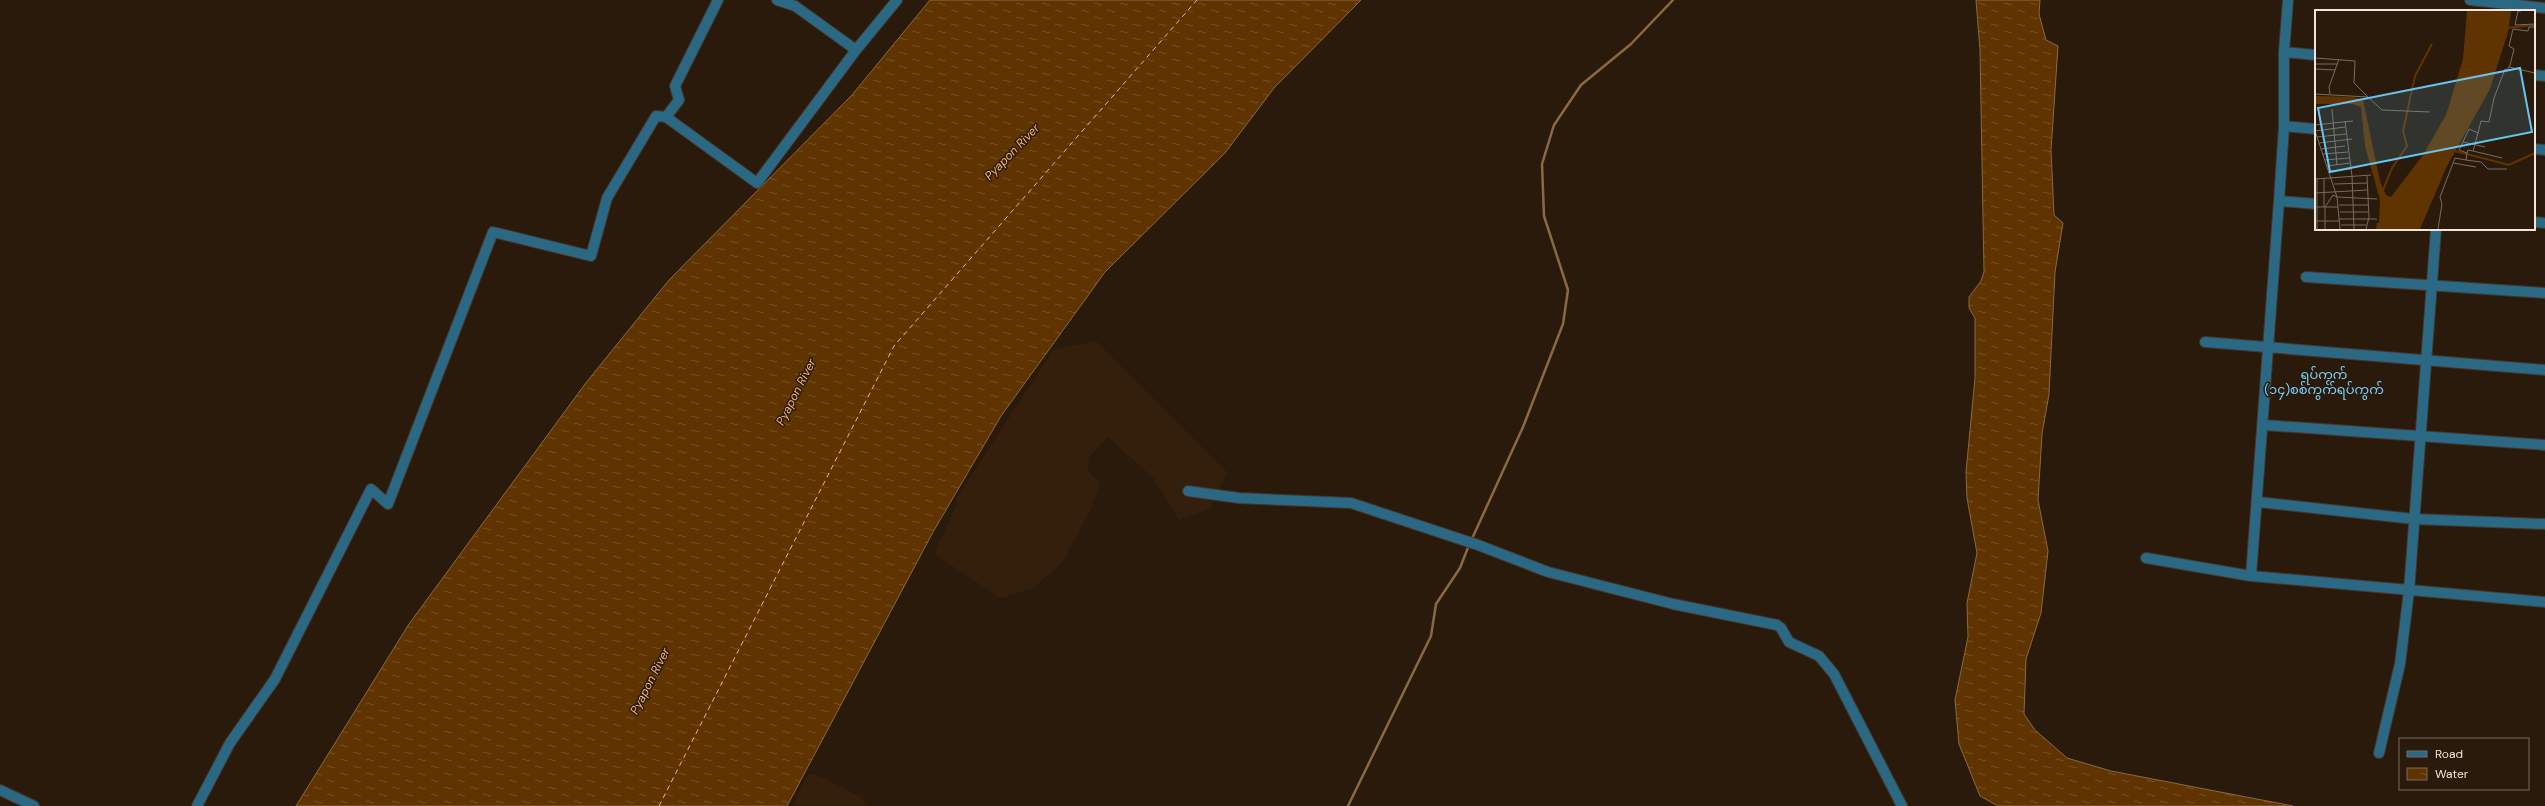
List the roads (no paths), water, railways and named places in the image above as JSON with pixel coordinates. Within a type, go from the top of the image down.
[{"type":"street","points":[[666,117],[679,100],[675,86],[718,0]]},
{"type":"street","points":[[777,0],[795,6],[856,50]]},
{"type":"street","points":[[197,806],[230,743],[275,679],[371,489],[388,504],[493,232],[592,256],[607,198],[656,116],[666,117],[757,183],[856,50],[897,0]]},
{"type":"street","points":[[2251,576],[2270,348],[2272,275],[2284,126],[2284,52],[2288,0]]},
{"type":"street","points":[[2470,0],[2545,8]]},
{"type":"street","points":[[2284,52],[2315,55]]},
{"type":"street","points":[[2535,75],[2545,76]]},
{"type":"street","points":[[2284,126],[2315,129]]},
{"type":"street","points":[[2535,149],[2545,150]]},
{"type":"street","points":[[2279,201],[2315,204]]},
{"type":"street","points":[[2535,222],[2545,223]]},
{"type":"street","points":[[2379,753],[2400,664],[2409,591],[2428,360],[2436,230]]},
{"type":"street","points":[[2306,277],[2545,293]]},
{"type":"street","points":[[2205,342],[2545,370]]},
{"type":"street","points":[[2264,425],[2545,445]]},
{"type":"street","points":[[1188,491],[1239,498],[1351,503],[1462,540],[1548,572],[1654,600],[1781,628],[1789,642],[1819,656],[1834,674],[1902,806]]},
{"type":"street","points":[[2258,502],[2414,519],[2545,524]]},
{"type":"street","points":[[2146,558],[2251,576],[2545,602]]},
{"type":"street","points":[[0,790],[34,806]]},
{"type":"water","name":"Pyapon River","points":[[930,0],[1361,0],[1274,88],[1225,153],[1105,272],[1001,416],[933,532],[787,806],[296,806],[409,624],[585,384],[669,280],[852,95]]},
{"type":"water","points":[[1976,0],[2040,0],[2039,14],[2046,40],[2058,46],[2051,150],[2054,215],[2063,223],[2055,272],[2049,394],[2042,434],[2038,500],[2048,551],[2041,613],[2026,659],[2024,714],[2035,730],[2067,758],[2111,771],[2293,806],[1998,806],[1980,796],[1959,744],[1955,700],[1968,637],[1967,603],[1977,553],[1967,498],[1966,472],[1975,378],[1975,318],[1969,308],[1969,297],[1981,281],[1984,272],[1980,50]]},
{"type":"waterway","points":[[1471,541],[1523,427],[1563,324],[1568,290],[1544,216],[1542,164],[1554,125],[1581,85],[1631,44],[1673,0]]},
{"type":"waterway","points":[[1348,806],[1431,636],[1436,604],[1460,568],[1469,545]]},
{"type":"district","name":"ရပ်ကွက် (၁၄)စစ်ကွက်ရပ်ကွက်","points":[[2324,382]]}]
